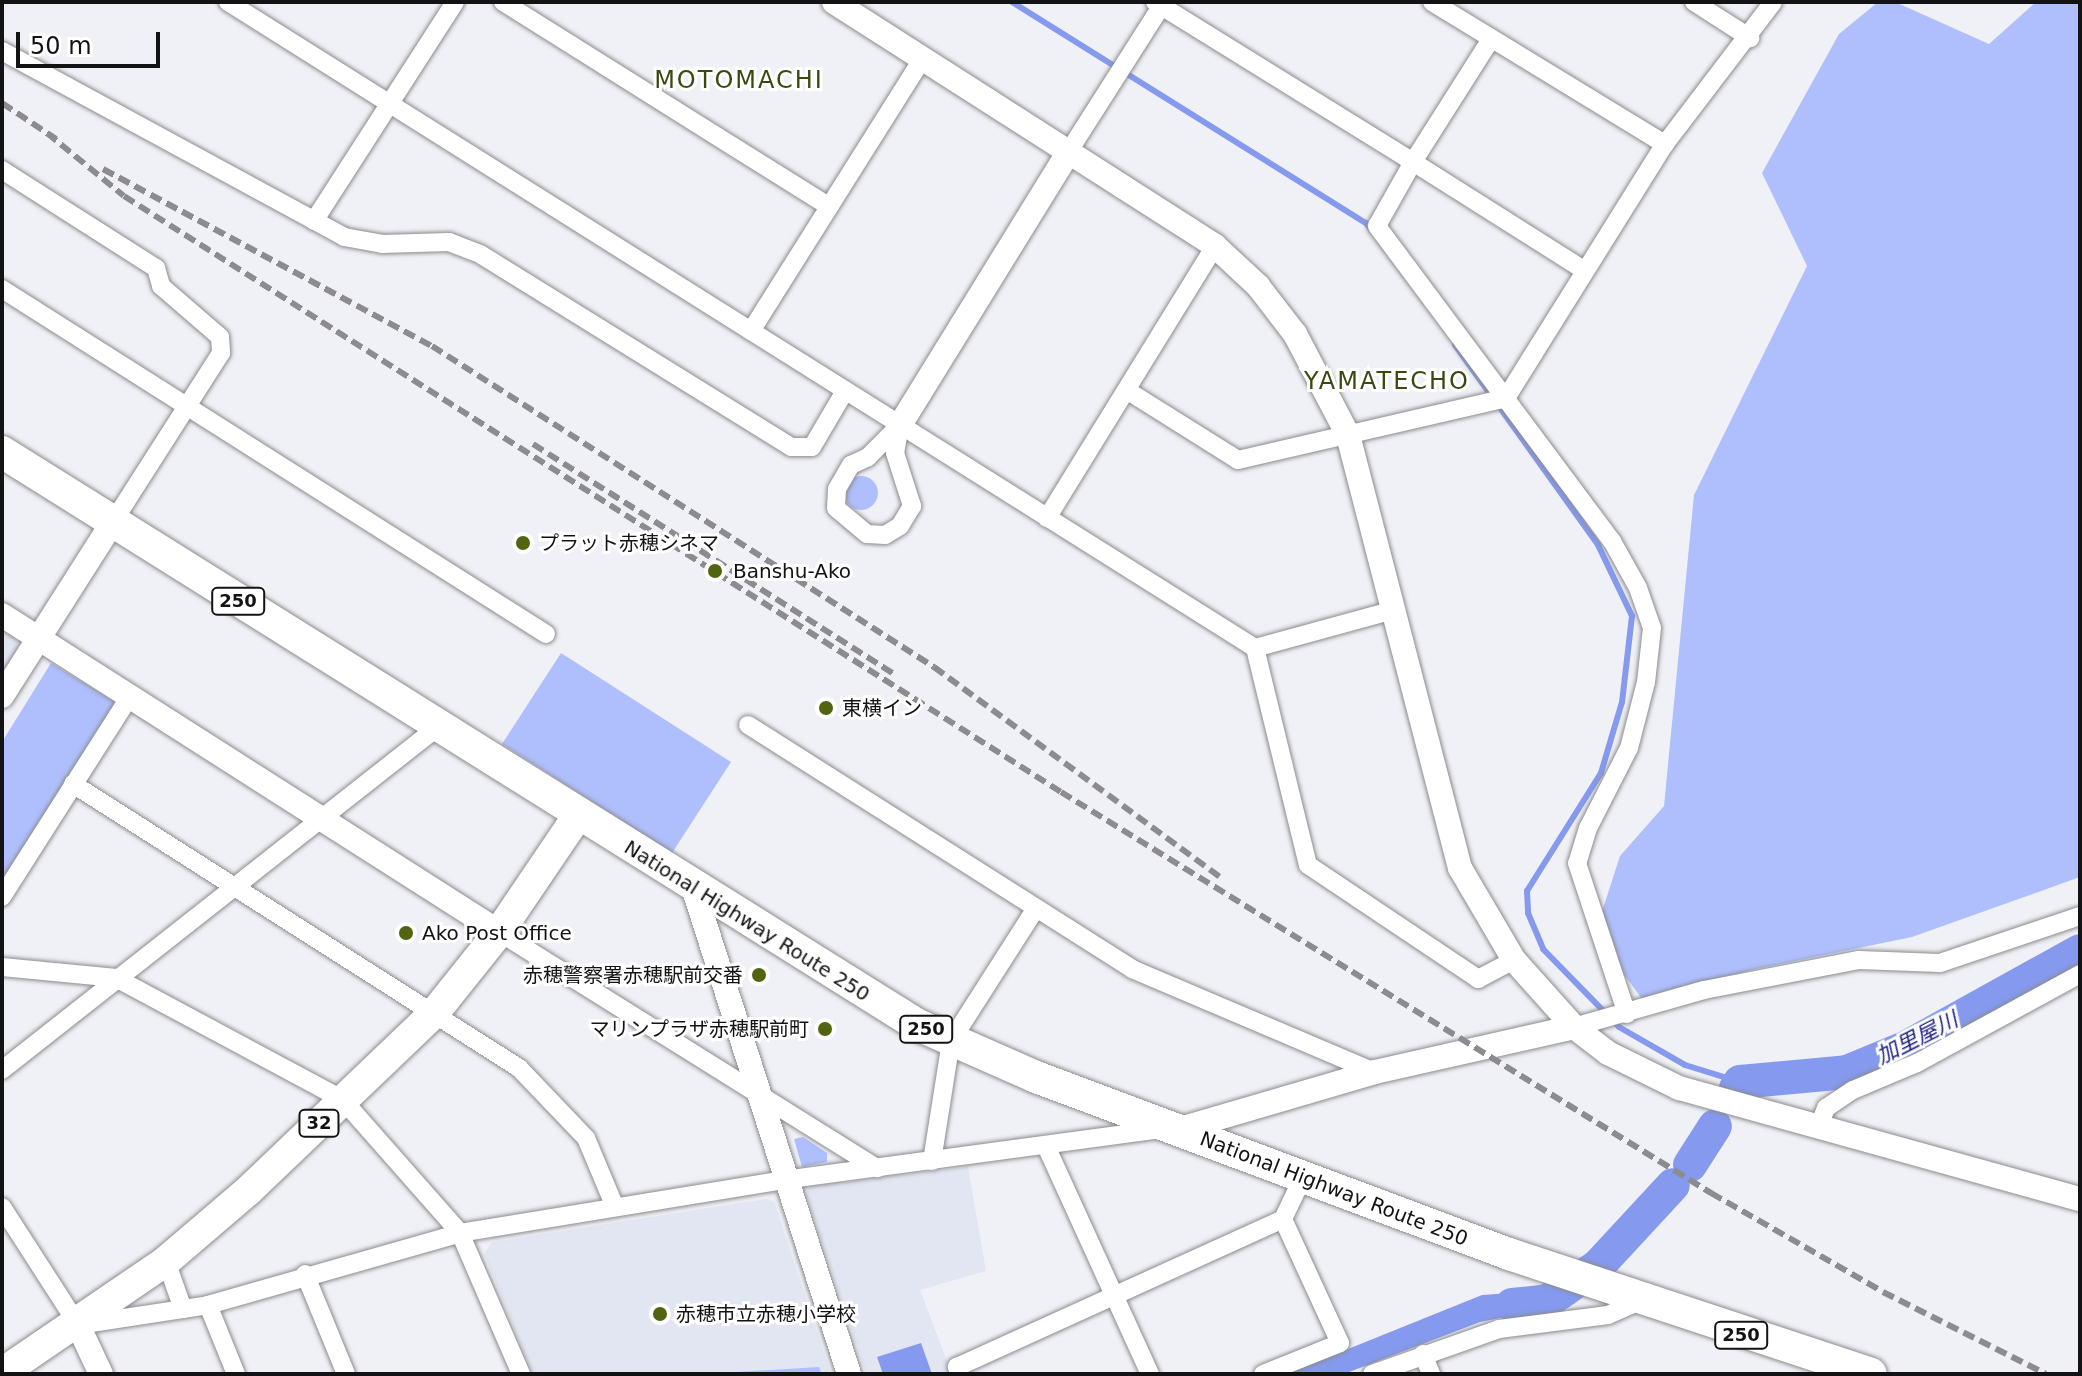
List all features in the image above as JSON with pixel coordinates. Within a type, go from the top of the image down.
[{"type":"highway","name":"National Highway Route 250","points":[[2,452],[579,814],[694,890],[883,1006],[951,1041],[1177,1130],[1804,1365],[1871,1374]]},
{"type":"main road","name":"32","points":[[2,1373],[78,1325],[166,1261],[249,1190],[436,1011],[499,932],[579,814]]},
{"type":"street","points":[[228,2],[1255,648],[1308,865],[1478,979],[1514,960]]},
{"type":"street","points":[[314,221],[455,2]]},
{"type":"street","points":[[503,2],[827,205]]},
{"type":"street","points":[[834,2],[1215,246],[1258,286],[1295,334],[1348,435],[1460,868],[1514,960],[1574,1027],[1608,1053],[1679,1088],[2080,1199]]},
{"type":"street","points":[[1432,2],[1665,144]]},
{"type":"street","points":[[1694,2],[1750,38]]},
{"type":"street","points":[[1128,391],[1238,460],[1506,398],[1665,144],[1750,38],[1773,2]]},
{"type":"street","points":[[900,425],[895,453],[912,506],[900,526],[885,535],[867,534],[836,508],[837,489],[851,465],[868,457],[900,425],[1160,3],[1584,270]]},
{"type":"street","points":[[1491,39],[1413,162],[1377,226],[1612,541],[1652,628],[1646,682],[1629,748],[1588,828],[1577,863],[1627,1014]]},
{"type":"street","points":[[2,51],[344,237],[382,244],[449,242],[480,254],[791,447],[812,447],[845,391]]},
{"type":"street","points":[[751,331],[827,205],[922,59]]},
{"type":"street","points":[[2,170],[156,268],[161,286],[220,337],[221,353],[2,696]]},
{"type":"street","points":[[1047,518],[1215,246]]},
{"type":"street","points":[[2,289],[546,634]]},
{"type":"street","points":[[1255,648],[1394,610]]},
{"type":"street","points":[[2,615],[499,932],[877,1168]]},
{"type":"street","points":[[3,892],[130,696]]},
{"type":"street","points":[[748,725],[1132,969],[1375,1072]]},
{"type":"street","points":[[2,1070],[439,726]]},
{"type":"street","points":[[73,784],[436,1011],[519,1068],[558,1105],[586,1138],[615,1207]]},
{"type":"street","points":[[694,890],[784,1180],[849,1374]]},
{"type":"street","points":[[932,1161],[951,1041],[1036,908]]},
{"type":"street","points":[[78,1325],[208,1305],[305,1274],[460,1233],[784,1180],[1046,1146],[1133,1131],[1177,1130],[1375,1072],[1627,1014],[1704,990],[1859,960],[1940,963],[2080,916]]},
{"type":"street","points":[[2,967],[116,978],[342,1099],[460,1233],[521,1374]]},
{"type":"street","points":[[1818,1128],[1826,1108],[1853,1090],[1917,1063],[2080,974]]},
{"type":"street","points":[[1046,1146],[1150,1374]]},
{"type":"street","points":[[960,1374],[957,1367],[1283,1219],[1303,1177]]},
{"type":"street","points":[[2,1207],[78,1325],[101,1374]]},
{"type":"street","points":[[1263,1374],[1340,1343],[1283,1219]]},
{"type":"street","points":[[166,1261],[183,1309]]},
{"type":"street","points":[[305,1274],[346,1374]]},
{"type":"street","points":[[1372,1374],[1499,1329],[1608,1315],[1626,1296]]},
{"type":"street","points":[[208,1305],[236,1374]]},
{"type":"street","points":[[1423,1354],[1431,1374]]},
{"type":"shaded area","points":[[1878,2],[1895,2],[1989,44],[2036,2],[2080,2],[2080,877],[1912,937],[1751,970],[1643,1000],[1619,968],[1599,921],[1620,856],[1664,806],[1694,495],[1807,266],[1762,173],[1839,34]]},
{"type":"shaded area","points":[[861,476],[873,481],[878,493],[873,505],[861,510],[849,505],[844,493],[849,481]]},
{"type":"shaded area","points":[[2,629],[16,638],[18,648],[2,674]]},
{"type":"shaded area","points":[[561,653],[731,762],[672,853],[502,744]]},
{"type":"shaded area","points":[[51,663],[114,701],[115,708],[2,880],[2,742]]},
{"type":"shaded area","points":[[803,1137],[827,1153],[827,1162],[802,1167],[794,1139]]},
{"type":"shaded area","name":"赤穂市立赤穂小学校","points":[[968,1167],[986,1271],[920,1290],[952,1374],[866,1374],[806,1193],[810,1186]]},
{"type":"shaded area","name":"赤穂市立赤穂小学校","points":[[766,1199],[774,1201],[831,1374],[533,1374],[484,1254],[492,1242]]},
{"type":"shaded area","points":[[1541,1291],[1576,1303],[1480,1322],[1344,1374],[1286,1374],[1482,1295]]},
{"type":"shaded area","points":[[921,1343],[932,1374],[883,1374],[877,1357]]},
{"type":"shaded area","points":[[819,1367],[822,1374],[702,1374]]},
{"type":"waterway","points":[[1012,2],[1366,223],[1373,232]]},
{"type":"waterway","points":[[1455,345],[1598,545],[1632,616],[1622,702],[1601,773],[1527,891],[1528,913],[1543,949],[1619,1027],[1685,1065],[1740,1082]]},
{"type":"waterway","name":"加里屋川","points":[[1736,1088],[1740,1082],[1847,1072],[1905,1048],[2080,951]]},
{"type":"waterway","points":[[1690,1165],[1715,1126]]},
{"type":"waterway","points":[[1512,1305],[1548,1301],[1598,1266],[1673,1185]]},
{"type":"railway","points":[[2,103],[56,139]]},
{"type":"railway","points":[[47,133],[124,196],[1061,792],[1711,1193],[1883,1292],[2046,1374]]},
{"type":"railway","points":[[103,169],[432,346],[934,667],[1223,879]]},
{"type":"railway","points":[[533,444],[894,674]]},
{"type":"place","name":"プラット赤穂シネマ","points":[[523,543]]},
{"type":"place","name":"Banshu-Ako","points":[[715,571]]},
{"type":"place","name":"東横イン","points":[[826,708]]},
{"type":"place","name":"Ako Post Office","points":[[406,933]]},
{"type":"place","name":"赤穂警察署赤穂駅前交番","points":[[759,975]]},
{"type":"place","name":"マリンプラザ赤穂駅前町","points":[[825,1029]]},
{"type":"place","name":"赤穂市立赤穂小学校","points":[[660,1314]]},
{"type":"district","name":"MOTOMACHI","points":[[739,81]]},
{"type":"district","name":"YAMATECHO","points":[[1387,382]]}]
